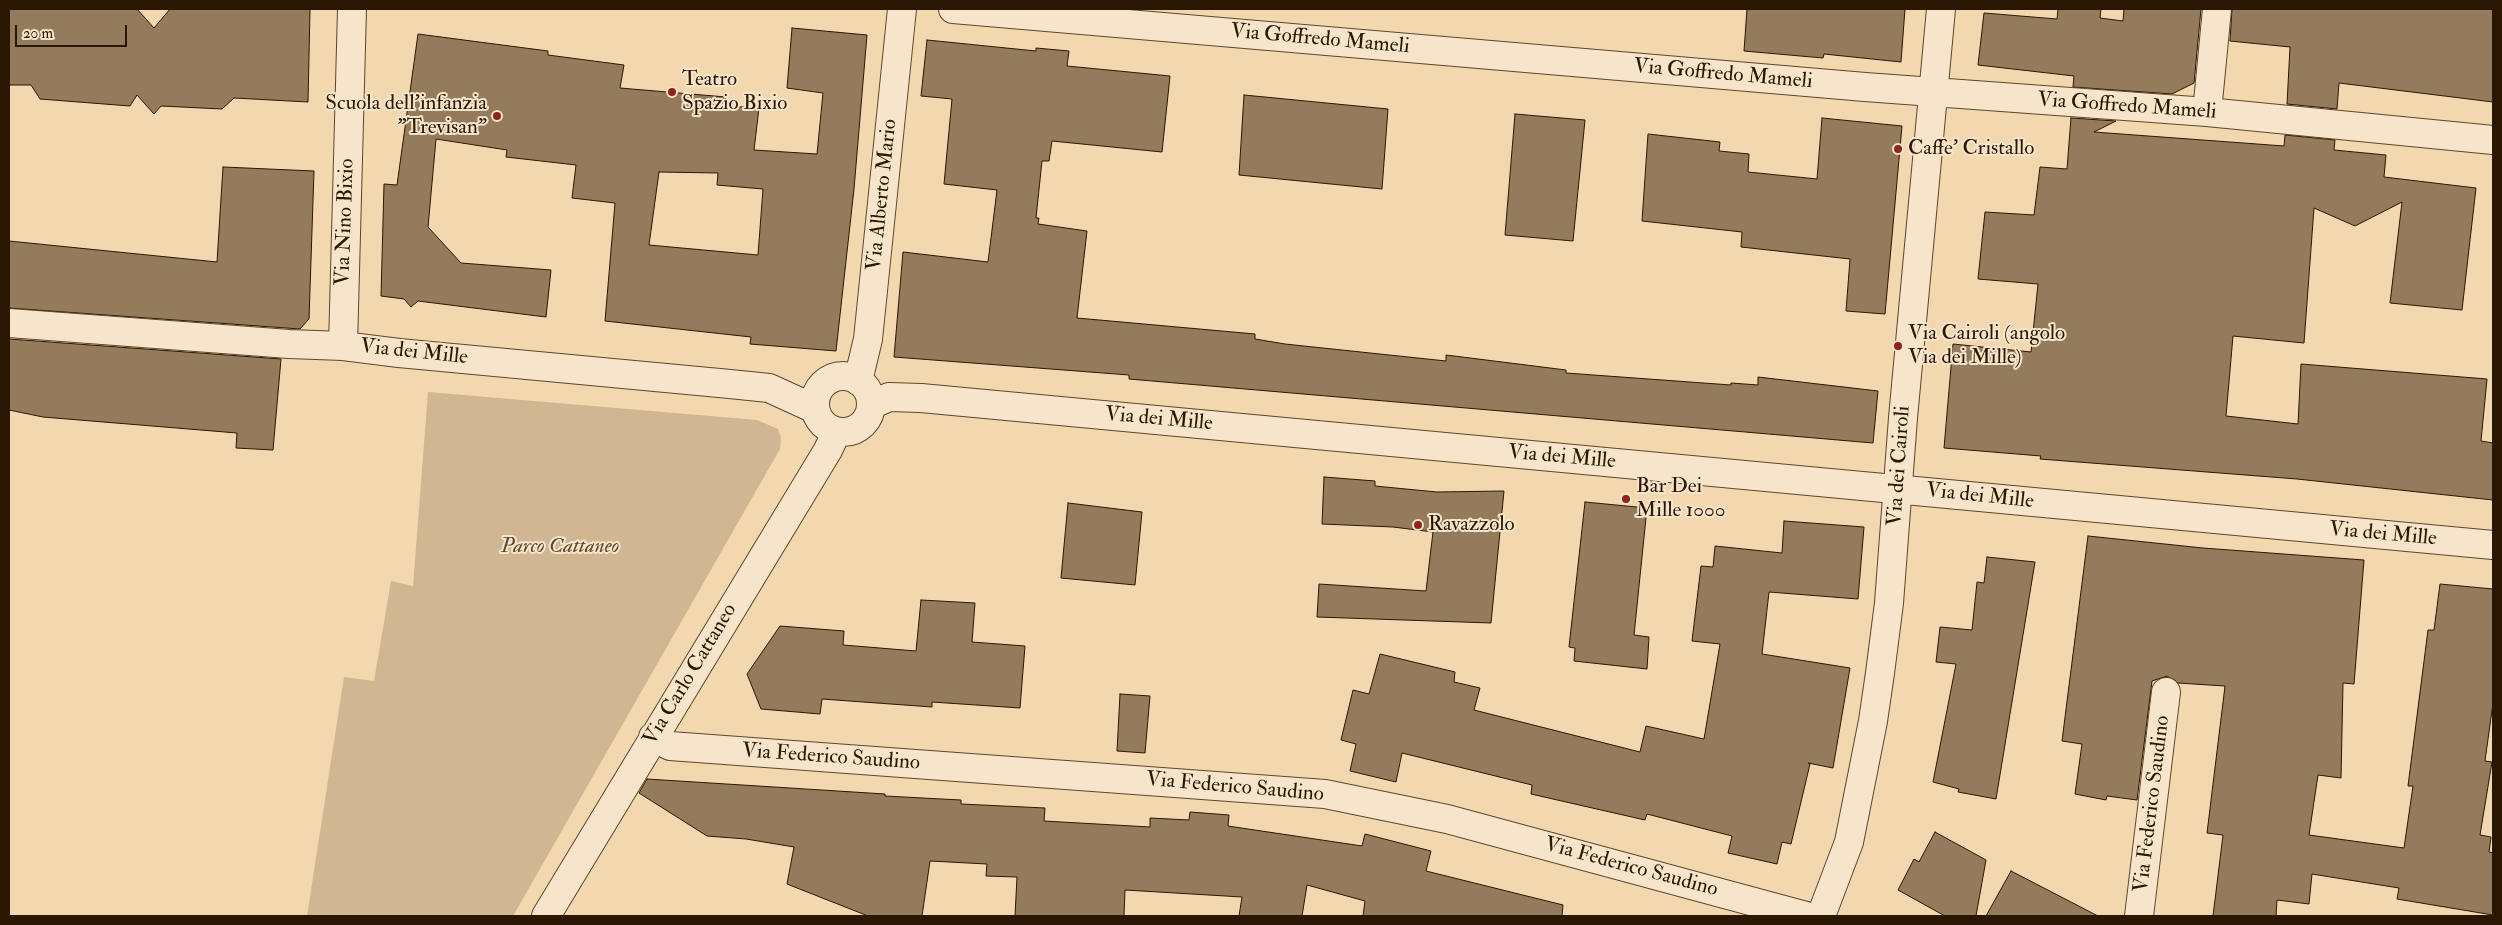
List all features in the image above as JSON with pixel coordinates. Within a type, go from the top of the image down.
[{"type":"street","name":"Via Nino Bixio","points":[[343,346],[352,9]]},
{"type":"street","name":"Via Alberto Mario","points":[[858,381],[868,339],[902,9]]},
{"type":"street","name":"Via Goffredo Mameli","points":[[953,9],[1933,93],[2207,112],[2493,140]]},
{"type":"street","name":"Via dei Cairoli","points":[[1821,916],[1849,842],[1873,721],[1889,603],[1941,9]]},
{"type":"street","points":[[2207,112],[2217,9]]},
{"type":"street","name":"Via dei Mille","points":[[9,323],[289,344],[343,346],[769,388],[815,409]]},
{"type":"street","points":[[844,376],[858,381],[866,388],[871,405],[870,414],[859,427],[851,431],[836,433],[821,422],[815,409],[817,393],[829,380],[844,376]]},
{"type":"street","name":"Via dei Mille","points":[[871,405],[889,397],[921,398],[2493,545]]},
{"type":"street","name":"Via Carlo Cattaneo","points":[[546,916],[828,450],[836,433]]},
{"type":"street","name":"Via Federico Saudino","points":[[2139,916],[2166,692]]},
{"type":"street","name":"Via Federico Saudino","points":[[653,738],[670,746],[1325,794],[1447,819],[1806,916]]},
{"type":"green space","name":"Parco Cattaneo","points":[[428,392],[757,420],[778,429],[781,438],[780,449],[513,916],[307,916],[344,677],[374,681],[391,581],[413,586]]},
{"type":"building","points":[[9,9],[137,9],[154,28],[170,9],[310,9],[308,102],[234,98],[222,109],[161,106],[154,114],[137,95],[130,106],[40,99],[31,85],[9,85]]},
{"type":"building","points":[[1747,9],[1905,9],[1901,62],[1824,54],[1823,58],[1744,51]]},
{"type":"building","points":[[2058,9],[2101,9],[2100,18],[2123,21],[2124,9],[2201,9],[2194,83],[2172,94],[2073,87],[2074,76],[1978,65],[1984,13],[2057,19]]},
{"type":"building","points":[[2232,9],[2493,9],[2493,102],[2339,83],[2337,109],[2287,104],[2290,47],[2230,41]]},
{"type":"building","points":[[792,28],[867,35],[854,189],[836,351],[750,344],[751,337],[605,321],[615,203],[572,198],[576,165],[506,157],[507,150],[436,139],[428,227],[461,263],[551,270],[546,317],[418,301],[411,307],[404,299],[381,296],[384,184],[397,185],[418,34],[548,51],[548,55],[624,65],[620,88],[726,97],[725,106],[759,108],[754,150],[817,154],[823,93],[787,88]],"holes":[[[659,172],[718,173],[717,185],[763,189],[758,255],[649,245]]]},
{"type":"building","points":[[927,40],[1036,51],[1036,48],[1069,51],[1067,66],[1170,76],[1162,152],[1052,141],[1049,161],[1042,161],[1036,218],[1039,218],[1038,224],[1087,231],[1077,318],[1255,334],[1255,339],[1285,344],[1446,361],[1446,355],[1566,370],[1566,373],[1731,385],[1731,383],[1758,385],[1758,377],[1878,391],[1873,443],[1129,379],[1129,375],[894,357],[903,252],[988,262],[997,190],[944,184],[952,99],[921,96]]},
{"type":"building","points":[[1244,95],[1388,109],[1382,189],[1239,175]]},
{"type":"building","points":[[1515,114],[1585,120],[1573,241],[1505,235]]},
{"type":"building","points":[[1822,118],[1902,126],[1885,314],[1846,311],[1850,259],[1741,247],[1742,232],[1642,221],[1648,134],[1720,142],[1719,151],[1749,154],[1748,172],[1817,179]]},
{"type":"building","points":[[2071,118],[2116,121],[2094,132],[2284,146],[2285,135],[2335,140],[2334,150],[2386,155],[2384,177],[2476,188],[2462,310],[2390,303],[2402,202],[2355,226],[2314,208],[2304,343],[2233,336],[2226,416],[2298,424],[2301,364],[2487,379],[2481,441],[2493,443],[2493,500],[2297,479],[2040,459],[2041,456],[1944,448],[1953,344],[2031,352],[2038,284],[1978,279],[1985,212],[2034,215],[2040,167],[2067,169]]},
{"type":"building","points":[[223,167],[314,171],[309,319],[300,329],[9,308],[9,241],[217,262]]},
{"type":"building","points":[[9,339],[281,359],[273,450],[236,448],[237,433],[43,417],[9,410]]},
{"type":"building","points":[[1324,477],[1375,481],[1375,486],[1437,492],[1504,491],[1491,623],[1317,617],[1319,584],[1426,591],[1433,532],[1393,527],[1322,524]]},
{"type":"building","points":[[1585,502],[1647,508],[1634,635],[1649,637],[1647,669],[1574,661],[1575,648],[1569,647]]},
{"type":"building","points":[[1068,503],[1142,512],[1135,585],[1061,578]]},
{"type":"building","points":[[1784,521],[1864,527],[1858,599],[1769,592],[1762,654],[1850,668],[1833,768],[1808,763],[1810,764],[1791,844],[1782,842],[1777,864],[1728,853],[1732,836],[1647,814],[1645,820],[1531,794],[1532,785],[1402,753],[1396,782],[1350,771],[1356,744],[1341,740],[1353,690],[1369,694],[1380,654],[1455,672],[1454,682],[1480,688],[1474,710],[1640,752],[1646,726],[1704,739],[1720,644],[1692,641],[1701,566],[1713,567],[1715,546],[1782,553]]},
{"type":"building","points":[[2088,536],[2203,548],[2364,560],[2354,684],[2343,683],[2341,778],[2318,775],[2309,835],[2404,848],[2413,786],[2408,786],[2428,630],[2434,630],[2440,584],[2493,589],[2493,703],[2485,761],[2492,762],[2480,835],[2491,837],[2489,852],[2493,853],[2493,915],[2397,899],[2399,888],[2312,874],[2309,904],[2277,900],[2276,916],[2213,916],[2223,835],[2207,833],[2225,686],[2178,683],[2167,676],[2152,681],[2137,800],[2107,796],[2106,800],[2075,794],[2082,744],[2062,741]]},
{"type":"building","points":[[1987,557],[2035,562],[1996,799],[1958,792],[1959,789],[1933,782],[1956,664],[1936,662],[1940,627],[1972,630],[1977,582],[1984,583]]},
{"type":"building","points":[[921,600],[975,603],[972,642],[1025,646],[1020,708],[932,702],[932,707],[822,699],[820,714],[761,709],[747,674],[780,626],[844,631],[843,645],[916,651]]},
{"type":"building","points":[[1120,694],[1150,696],[1145,753],[1117,751]]},
{"type":"building","points":[[647,779],[885,794],[885,796],[961,800],[961,804],[1045,808],[1044,821],[1150,827],[1150,818],[1189,820],[1190,812],[1229,815],[1228,826],[1362,846],[1365,834],[1431,851],[1426,871],[1563,905],[1562,916],[1363,916],[1365,901],[1307,885],[1302,916],[1239,916],[1242,897],[1125,890],[1124,916],[1015,916],[1017,877],[986,876],[987,864],[930,861],[922,916],[868,916],[787,884],[794,847],[746,839],[707,836],[639,793]]},
{"type":"building","points":[[1935,832],[1986,860],[1976,916],[1945,916],[1898,890],[1914,859],[1919,862]]},
{"type":"building","points":[[2011,871],[2098,916],[1986,916]]},
{"type":"place","name":"Teatro Spazio Bixio","points":[[672,92]]},
{"type":"place","name":"Scuola dell'infanzia \"Trevisan\"","points":[[497,116]]},
{"type":"place","name":"Caffe' Cristallo","points":[[1898,149]]},
{"type":"place","name":"Via Cairoli (angolo Via dei Mille)","points":[[1898,346]]},
{"type":"place","name":"Bar Dei Mille 1000","points":[[1626,499]]},
{"type":"place","name":"Ravazzolo","points":[[1418,525]]}]
